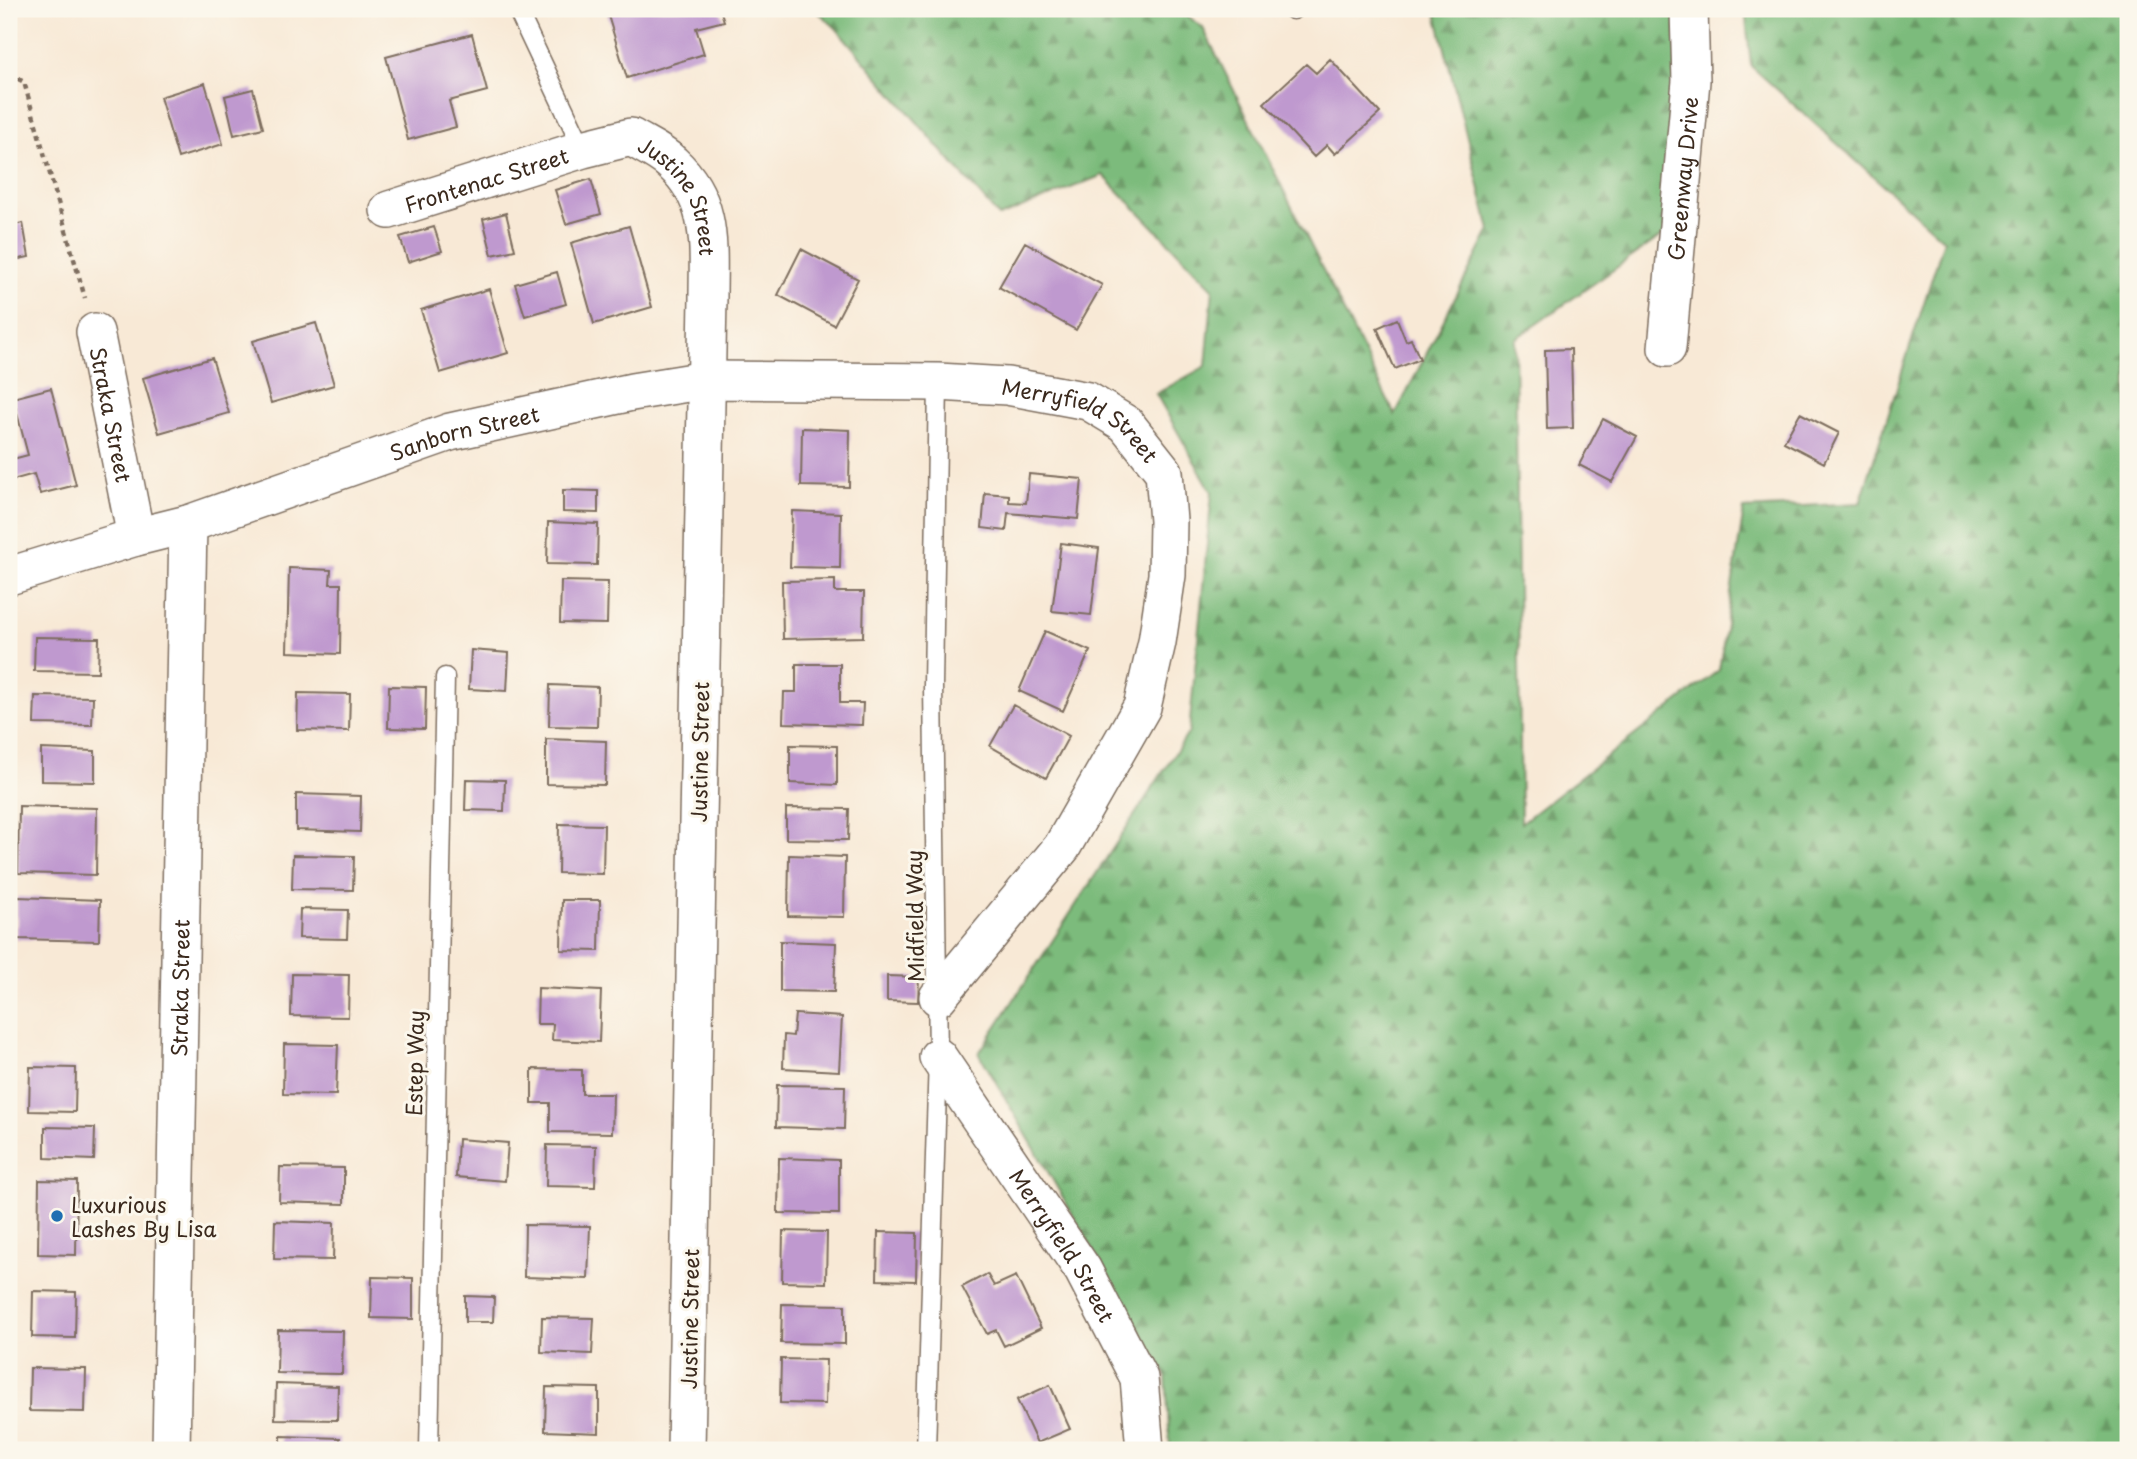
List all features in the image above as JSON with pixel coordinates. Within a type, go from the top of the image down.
[{"type":"street","name":"Greenway Drive","points":[[1667,348],[1691,81],[1689,9]]},
{"type":"street","name":"Justine Street","points":[[583,149],[631,136],[671,162],[695,189],[708,228],[686,1450]]},
{"type":"street","name":"Frontenac Street","points":[[389,211],[583,149]]},
{"type":"street","name":"Straka Street","points":[[95,332],[136,537]]},
{"type":"street","name":"Sanborn Street","points":[[9,576],[188,524],[450,432],[632,392],[706,380],[938,382]]},
{"type":"street","name":"Merryfield Street","points":[[938,382],[1007,386],[1088,401],[1097,406],[1126,424],[1164,472],[1168,520],[1167,575],[1157,642],[1142,707],[1062,847],[938,997]]},
{"type":"street","name":"Straka Street","points":[[171,1450],[188,524]]},
{"type":"street","name":"Merryfield Street","points":[[938,1057],[1083,1270],[1139,1378],[1145,1450]]},
{"type":"lane","points":[[517,9],[583,149]]},
{"type":"lane","name":"Midfield Way","points":[[926,1450],[938,1057],[933,686],[938,382]]},
{"type":"lane","name":"Estep Way","points":[[429,1450],[445,677]]},
{"type":"path","points":[[9,74],[24,82],[95,332]]},
{"type":"green space","points":[[815,9],[1179,9],[1203,28],[1395,415],[1490,230],[1435,9],[1675,9],[1680,223],[1515,339],[1521,823],[1719,670],[1744,509],[1860,503],[1944,240],[1751,66],[1745,9],[2128,9],[2128,1450],[1170,1450],[1166,1375],[979,1053],[1189,732],[1212,492],[1156,394],[1206,366],[1213,288],[1103,175],[999,217],[836,28]]},
{"type":"building","points":[[606,9],[720,9],[724,21],[696,28],[704,54],[627,78]]},
{"type":"building","points":[[472,34],[487,91],[449,101],[456,127],[408,140],[386,57]]},
{"type":"building","points":[[1330,59],[1380,113],[1335,154],[1327,145],[1314,157],[1264,103],[1306,64],[1316,73]]},
{"type":"building","points":[[205,83],[223,144],[178,158],[160,97]]},
{"type":"building","points":[[253,89],[263,128],[234,135],[225,96]]},
{"type":"building","points":[[591,179],[601,214],[566,224],[555,190]]},
{"type":"building","points":[[506,213],[515,250],[492,255],[483,219]]},
{"type":"building","points":[[23,223],[29,257],[9,261],[9,226]]},
{"type":"building","points":[[629,226],[652,307],[594,324],[571,243]]},
{"type":"building","points":[[434,227],[442,251],[408,262],[400,237]]},
{"type":"building","points":[[1025,242],[1102,285],[1076,330],[999,287]]},
{"type":"building","points":[[801,249],[858,279],[834,325],[778,295]]},
{"type":"building","points":[[557,272],[566,304],[525,316],[515,284]]},
{"type":"building","points":[[489,289],[508,353],[440,373],[421,310]]},
{"type":"building","points":[[1397,319],[1406,341],[1411,339],[1420,359],[1395,369],[1377,328]]},
{"type":"building","points":[[316,323],[334,385],[271,403],[253,341]]},
{"type":"building","points":[[1571,349],[1573,428],[1547,429],[1545,350]]},
{"type":"building","points":[[212,358],[229,413],[159,433],[143,378]]},
{"type":"building","points":[[51,388],[76,485],[40,494],[34,474],[9,481],[9,460],[28,455],[13,398]]},
{"type":"building","points":[[1800,413],[1839,433],[1824,463],[1784,442]]},
{"type":"building","points":[[1603,419],[1637,437],[1612,482],[1579,465]]},
{"type":"building","points":[[802,428],[850,430],[849,487],[801,486]]},
{"type":"building","points":[[1029,474],[1082,479],[1078,519],[1008,513],[1006,531],[982,528],[985,493],[1009,495],[1009,502],[1026,503]]},
{"type":"building","points":[[563,490],[598,491],[598,513],[563,512]]},
{"type":"building","points":[[792,511],[841,513],[840,568],[790,567]]},
{"type":"building","points":[[548,522],[598,524],[597,565],[547,564]]},
{"type":"building","points":[[1061,543],[1099,548],[1091,615],[1052,611]]},
{"type":"building","points":[[289,568],[331,570],[330,584],[341,584],[340,654],[287,652]]},
{"type":"building","points":[[835,580],[835,592],[864,592],[863,637],[783,639],[782,581]]},
{"type":"building","points":[[561,581],[608,582],[607,624],[560,623]]},
{"type":"building","points":[[1045,631],[1090,651],[1063,711],[1019,691]]},
{"type":"building","points":[[35,637],[99,638],[98,672],[34,671]]},
{"type":"building","points":[[471,650],[509,653],[507,691],[469,689]]},
{"type":"building","points":[[796,664],[840,664],[840,703],[863,703],[862,725],[783,723],[784,692],[796,692]]},
{"type":"building","points":[[550,685],[598,687],[597,727],[549,726]]},
{"type":"building","points":[[389,686],[426,687],[425,729],[388,728]]},
{"type":"building","points":[[298,693],[350,694],[349,731],[297,730]]},
{"type":"building","points":[[35,696],[93,697],[92,725],[34,724]]},
{"type":"building","points":[[1013,705],[1069,736],[1046,778],[990,746]]},
{"type":"building","points":[[546,739],[606,741],[605,785],[546,784]]},
{"type":"building","points":[[790,745],[837,746],[837,785],[790,783]]},
{"type":"building","points":[[41,749],[95,751],[95,782],[41,781]]},
{"type":"building","points":[[466,779],[505,780],[504,811],[465,810]]},
{"type":"building","points":[[296,794],[361,796],[360,832],[296,830]]},
{"type":"building","points":[[19,806],[97,808],[96,875],[18,873]]},
{"type":"building","points":[[786,808],[849,809],[848,840],[786,839]]},
{"type":"building","points":[[559,824],[604,825],[603,874],[558,873]]},
{"type":"building","points":[[293,855],[354,856],[353,890],[292,889]]},
{"type":"building","points":[[789,855],[845,857],[844,917],[788,916]]},
{"type":"building","points":[[17,897],[100,900],[99,941],[17,939]]},
{"type":"building","points":[[562,900],[600,900],[599,951],[561,950]]},
{"type":"building","points":[[300,909],[348,910],[347,939],[299,938]]},
{"type":"building","points":[[780,941],[836,943],[834,992],[780,991]]},
{"type":"building","points":[[292,974],[349,975],[348,1017],[291,1016]]},
{"type":"building","points":[[887,976],[919,977],[918,1002],[887,1001]]},
{"type":"building","points":[[538,988],[601,991],[599,1042],[552,1040],[553,1024],[537,1024]]},
{"type":"building","points":[[795,1014],[842,1017],[839,1071],[783,1068],[784,1035],[793,1036]]},
{"type":"building","points":[[284,1044],[338,1045],[336,1095],[283,1094]]},
{"type":"building","points":[[30,1067],[76,1068],[75,1112],[29,1111]]},
{"type":"building","points":[[532,1069],[582,1070],[582,1094],[613,1094],[612,1133],[550,1132],[550,1103],[532,1103]]},
{"type":"building","points":[[777,1085],[845,1086],[844,1129],[776,1127]]},
{"type":"building","points":[[45,1127],[95,1128],[94,1160],[45,1158]]},
{"type":"building","points":[[458,1139],[508,1143],[505,1181],[456,1177]]},
{"type":"building","points":[[547,1145],[596,1146],[595,1187],[546,1186]]},
{"type":"building","points":[[779,1158],[839,1160],[839,1214],[778,1213]]},
{"type":"building","points":[[280,1167],[344,1168],[344,1204],[279,1202]]},
{"type":"building","points":[[39,1180],[77,1181],[76,1255],[38,1254]]},
{"type":"building","points":[[275,1221],[334,1223],[333,1260],[274,1259]]},
{"type":"building","points":[[525,1225],[590,1226],[588,1279],[524,1277]]},
{"type":"building","points":[[783,1231],[827,1232],[826,1283],[782,1282]]},
{"type":"building","points":[[878,1232],[917,1233],[916,1281],[877,1280]]},
{"type":"building","points":[[987,1274],[994,1286],[1016,1276],[1041,1328],[1004,1346],[996,1330],[987,1334],[962,1287]]},
{"type":"building","points":[[372,1277],[413,1278],[413,1319],[371,1318]]},
{"type":"building","points":[[33,1291],[76,1292],[75,1338],[32,1337]]},
{"type":"building","points":[[465,1296],[494,1297],[493,1322],[465,1322]]},
{"type":"building","points":[[782,1304],[845,1305],[845,1344],[781,1343]]},
{"type":"building","points":[[542,1317],[594,1318],[592,1354],[541,1352]]},
{"type":"building","points":[[278,1330],[343,1331],[342,1374],[277,1373]]},
{"type":"building","points":[[781,1359],[826,1360],[825,1404],[780,1403]]},
{"type":"building","points":[[30,1368],[86,1369],[85,1412],[29,1411]]},
{"type":"building","points":[[276,1384],[338,1386],[337,1420],[275,1419]]},
{"type":"building","points":[[1050,1385],[1070,1429],[1037,1443],[1017,1400]]},
{"type":"building","points":[[546,1387],[599,1388],[599,1433],[545,1431]]},
{"type":"building","points":[[281,1436],[340,1438],[340,1450],[281,1450]]},
{"type":"place","name":"Luxurious Lashes By Lisa","points":[[57,1216]]}]
